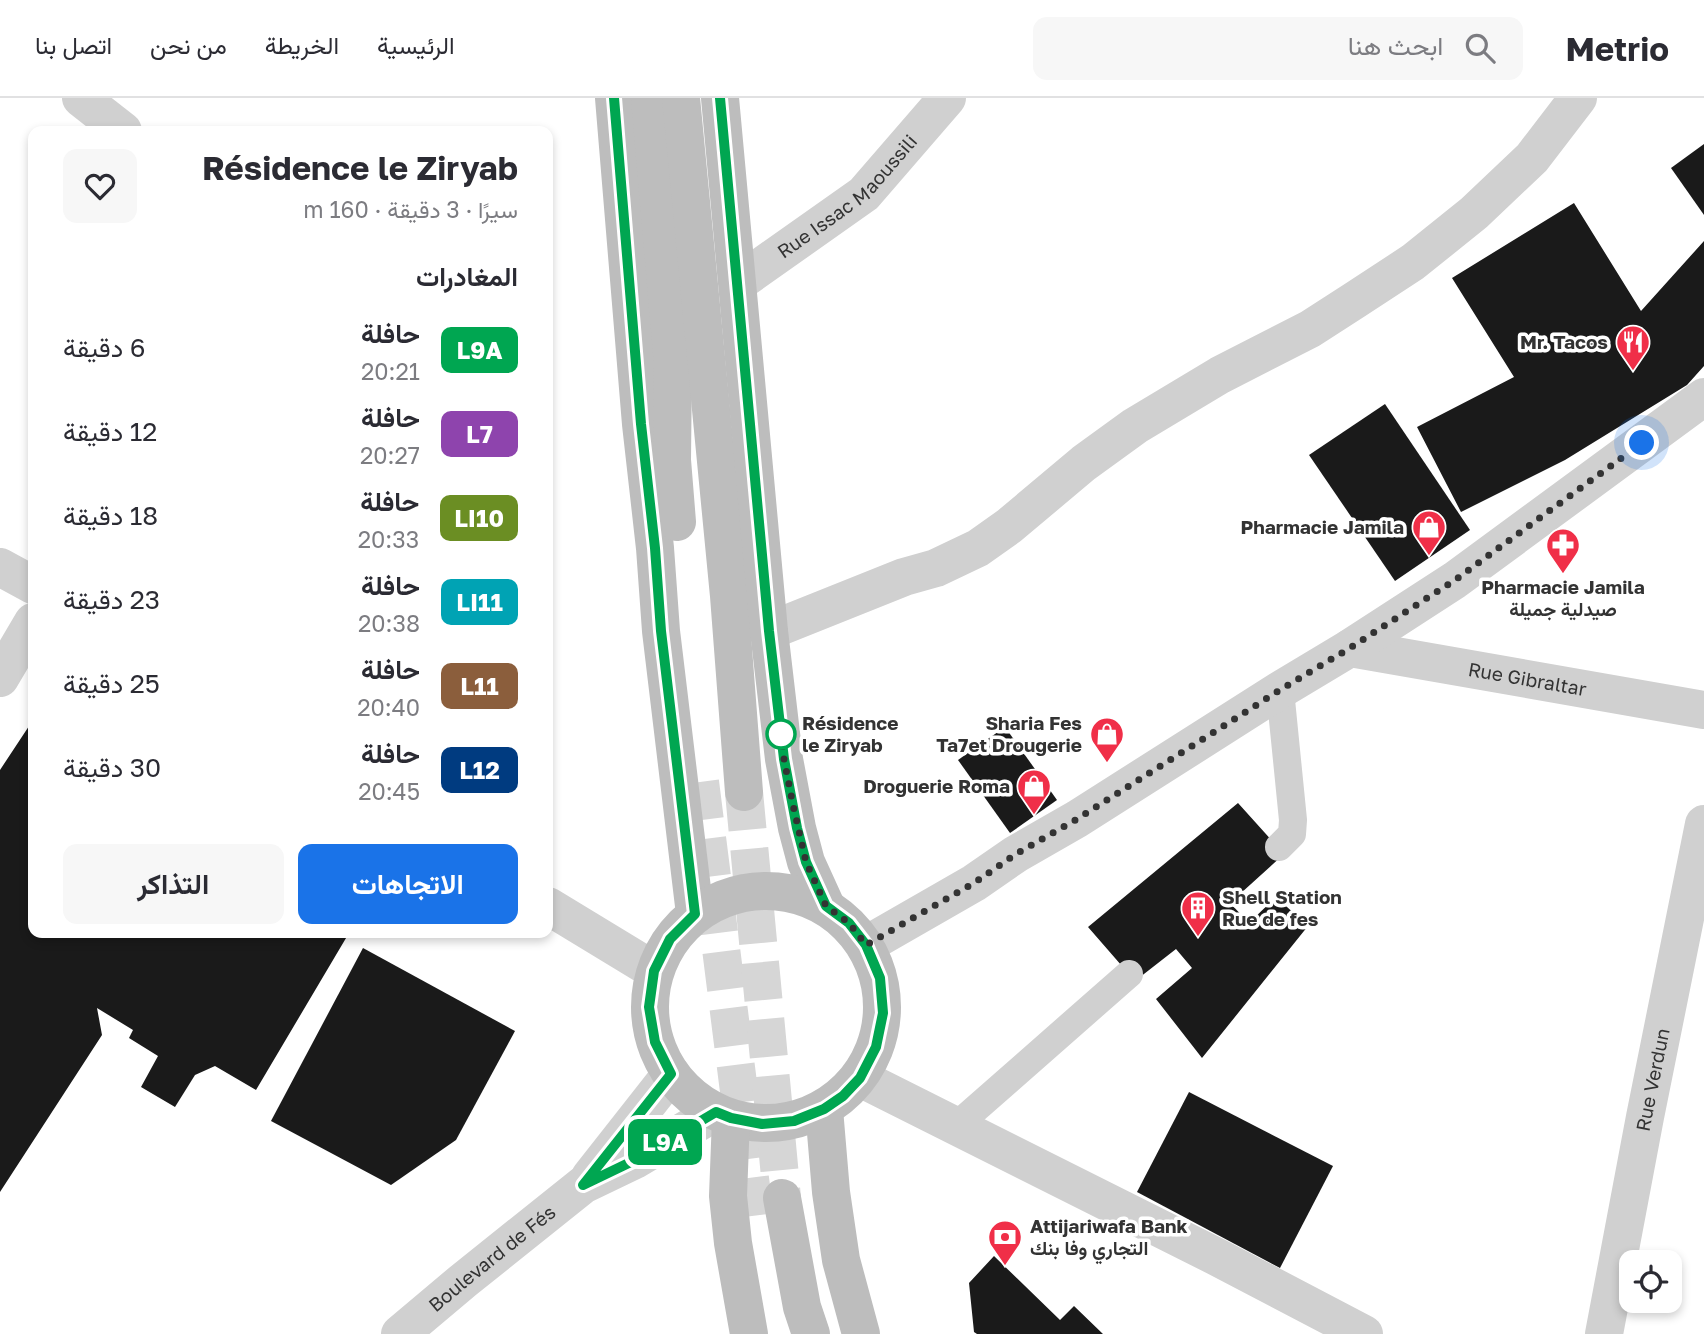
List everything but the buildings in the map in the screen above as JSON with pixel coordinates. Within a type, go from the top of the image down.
[{"type":"main road","points":[[614,98],[661,631],[695,914]]},
{"type":"main road","points":[[650,98],[673,366],[673,474],[700,782]]},
{"type":"main road","points":[[681,98],[729,596],[744,792]]},
{"type":"main road","points":[[720,98],[769,631],[784,759],[806,862],[826,906]]},
{"type":"main road","points":[[760,889],[794,893],[826,906],[849,923],[866,945],[880,978],[883,1013],[876,1047],[860,1078],[843,1096],[824,1109],[794,1121],[762,1124],[724,1115],[691,1096],[671,1074],[655,1042],[649,1007],[654,971],[670,939],[695,914],[725,897],[760,889]]},
{"type":"main road","points":[[824,1109],[831,1192],[841,1260],[861,1334]]},
{"type":"main road","points":[[724,1115],[733,1243],[749,1334]]},
{"type":"main road","points":[[782,1198],[802,1307],[811,1334]]},
{"type":"main road","points":[[756,1226],[769,1311],[776,1334]]},
{"type":"street","points":[[81,98],[117,126]]},
{"type":"street","name":"Rue Issac Maoussili","points":[[738,283],[864,194],[947,98]]},
{"type":"street","points":[[769,631],[904,577],[936,568],[978,548],[1135,426],[1220,375],[1310,329],[1367,293],[1413,262],[1475,213],[1532,158],[1578,98]]},
{"type":"street","points":[[866,945],[974,883],[1016,854],[1077,819],[1455,580],[1704,397]]},
{"type":"street","points":[[0,567],[28,582]]},
{"type":"street","points":[[0,678],[28,630]]},
{"type":"street","name":"Rue Gibraltar","points":[[1350,648],[1704,710]]},
{"type":"street","name":"Rue Verdun","points":[[1605,1334],[1644,1117],[1704,824]]},
{"type":"street","points":[[553,909],[654,971]]},
{"type":"street","name":"Boulevard de Fés","points":[[583,1185],[671,1074]]},
{"type":"street","points":[[860,1078],[1364,1334]]},
{"type":"street","name":"Boulevard de Fés","points":[[400,1334],[583,1185],[724,1115]]},
{"type":"lane","points":[[1279,847],[1292,834],[1293,820],[1280,690]]},
{"type":"lane","points":[[956,1126],[1129,974]]},
{"type":"tunnel","points":[[700,782],[756,1226]]},
{"type":"tunnel","points":[[744,792],[782,1198]]},
{"type":"bus line","name":"L9A","points":[[614,98],[661,631],[695,914],[670,939],[654,971],[649,1007],[655,1042],[671,1074],[583,1185],[635,1160],[716,1112],[762,1124],[794,1121],[824,1109],[843,1096],[860,1078],[876,1047],[883,1013],[880,978],[866,945],[849,923],[826,906],[806,862],[784,759],[769,631],[720,98]]},
{"type":"place","name":"Mr. Tacos","points":[[1633,372]]},
{"type":"place","name":"Pharmacie Jamila","points":[[1429,557]]},
{"type":"place","name":"Pharmacie Jamila صيدلية جميلة","points":[[1563,575]]},
{"type":"place","name":"Résidence le Ziryab","points":[[781,734]]},
{"type":"place","name":"Sharia Fes Ta7et Drougerie","points":[[1107,764]]},
{"type":"place","name":"Droguerie Roma","points":[[1034,816]]},
{"type":"place","name":"Shell Station Rue de fes","points":[[1198,938]]},
{"type":"place","name":"Attijariwafa Bank التجاري وفا بنك","points":[[1005,1267]]},
{"type":"route","points":[[781,734],[797,828],[806,862],[826,906],[849,923],[866,945],[974,883],[1016,854],[1077,819],[1350,648],[1455,580],[1642,443]]}]
